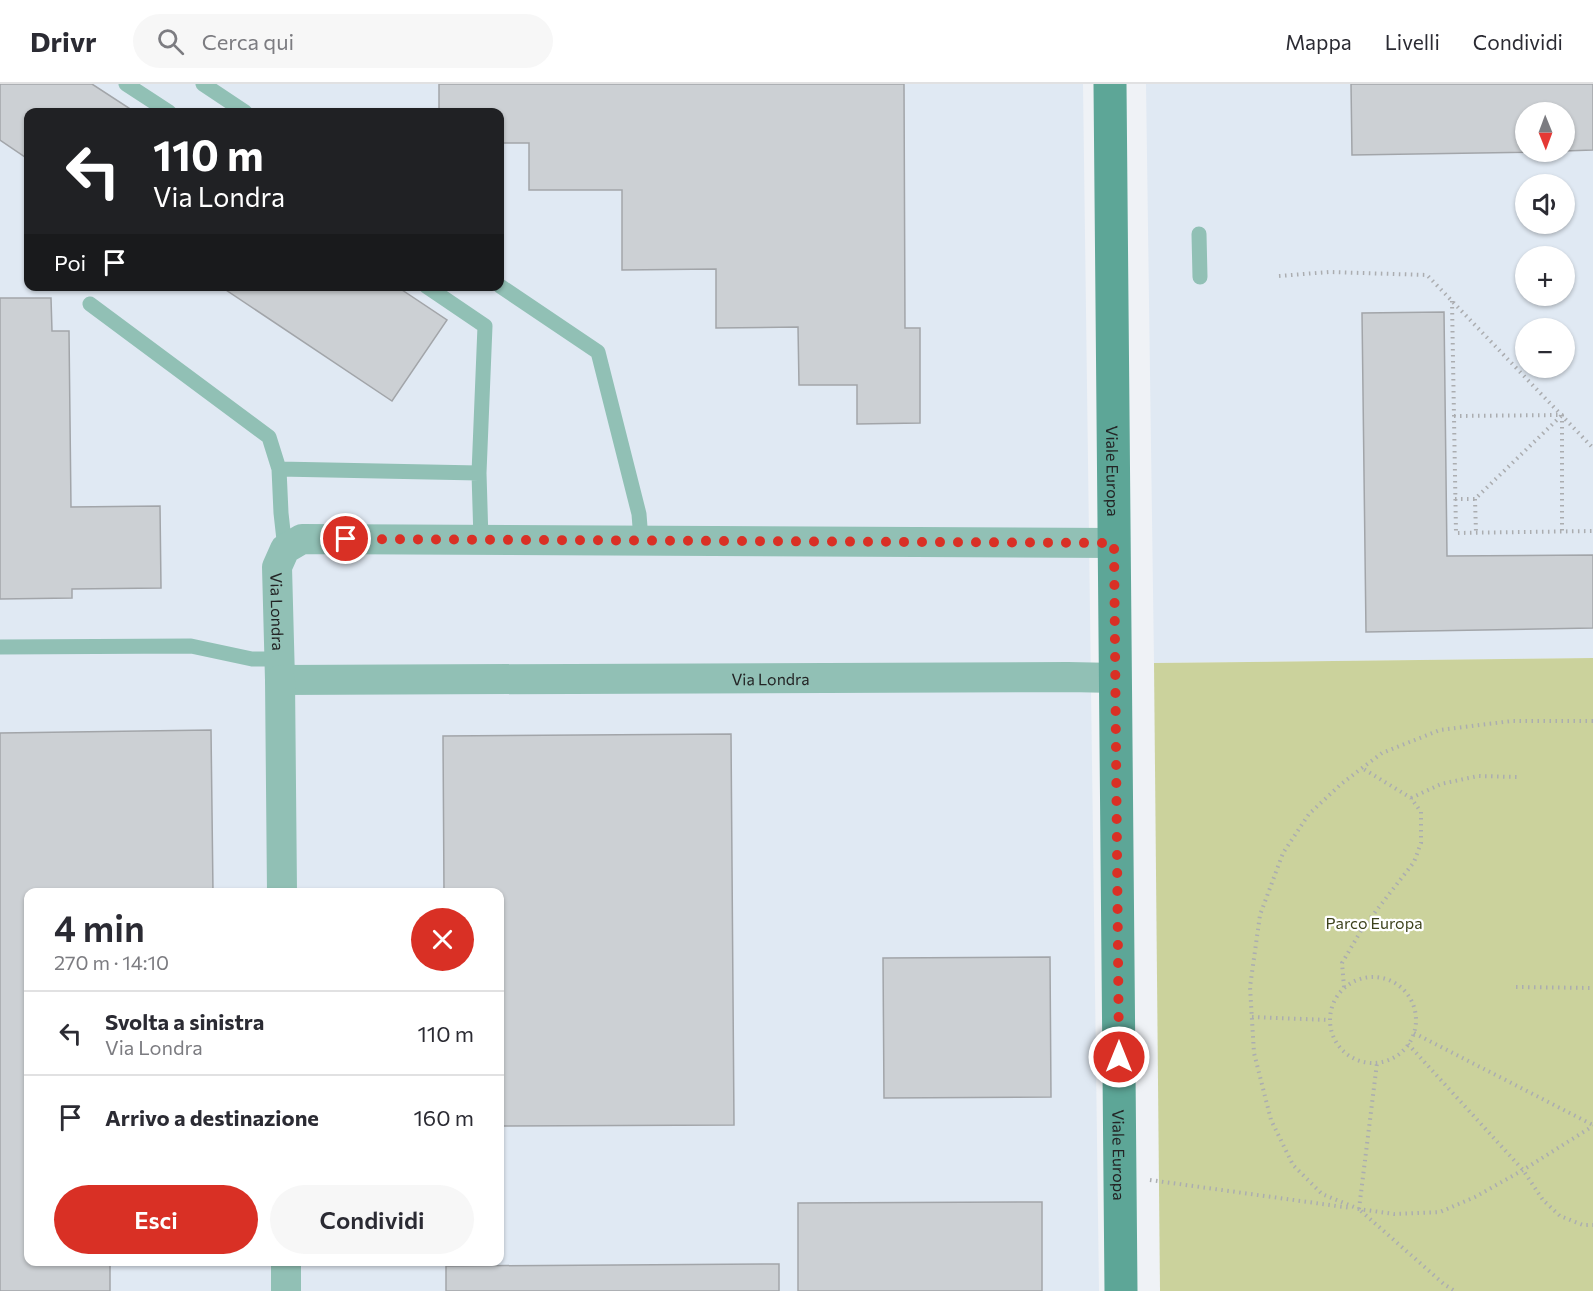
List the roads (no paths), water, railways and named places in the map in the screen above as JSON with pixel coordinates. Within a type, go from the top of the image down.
[{"type":"street","name":"Viale Europa","points":[[1110,84],[1121,1291]]},
{"type":"street","name":"Via Londra","points":[[282,888],[277,567],[285,549],[302,539],[1114,543]]},
{"type":"street","name":"Via Londra","points":[[280,670],[1116,678]]},
{"type":"street","points":[[286,1266],[286,1291]]},
{"type":"lane","points":[[126,84],[163,108]]},
{"type":"lane","points":[[203,84],[239,108]]},
{"type":"lane","points":[[1199,234],[1200,277]]},
{"type":"lane","points":[[504,289],[598,352],[639,513],[640,540]]},
{"type":"lane","points":[[433,291],[485,326],[479,473],[481,540]]},
{"type":"lane","points":[[90,304],[269,437],[279,469],[285,549]]},
{"type":"lane","points":[[279,469],[479,473]]},
{"type":"lane","points":[[0,647],[191,646],[252,659],[280,670]]},
{"type":"park label","name":"Parco Europa","points":[[1374,922]]}]
